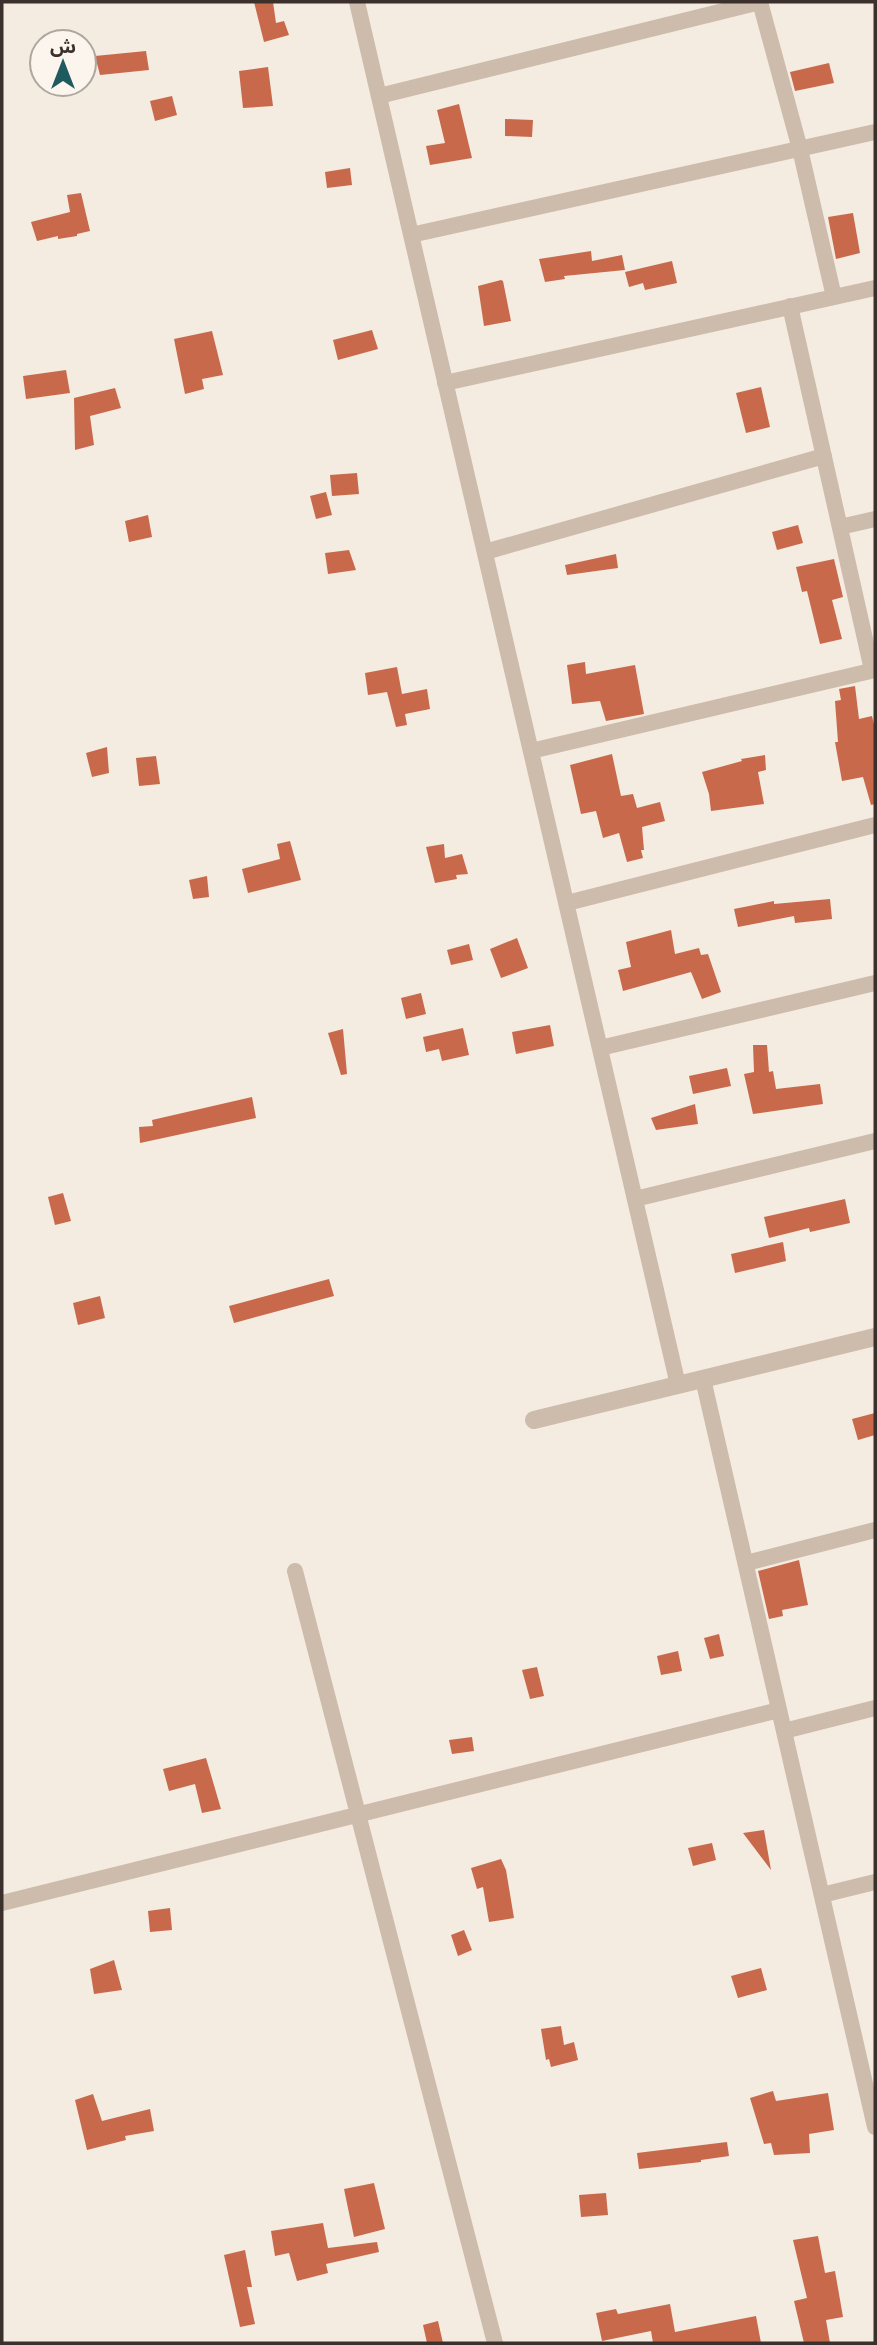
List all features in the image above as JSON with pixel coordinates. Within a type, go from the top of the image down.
[{"type":"street","points":[[357,2],[678,1385]]},
{"type":"street","points":[[379,96],[760,2],[800,149],[834,297]]},
{"type":"street","points":[[411,235],[875,132]]},
{"type":"street","points":[[445,383],[875,288]]},
{"type":"street","points":[[531,751],[874,670],[790,306]]},
{"type":"street","points":[[485,552],[824,456]]},
{"type":"street","points":[[840,527],[875,519]]},
{"type":"street","points":[[566,903],[875,825]]},
{"type":"street","points":[[600,1048],[875,983]]},
{"type":"street","points":[[635,1199],[875,1140]]},
{"type":"street","points":[[534,1420],[875,1337]]},
{"type":"street","points":[[703,1379],[875,2127]]},
{"type":"street","points":[[746,1563],[875,1530]]},
{"type":"street","points":[[295,1571],[495,2343]]},
{"type":"street","points":[[784,1731],[875,1708]]},
{"type":"street","points":[[2,1903],[779,1710]]},
{"type":"street","points":[[822,1895],[875,1882]]},
{"type":"street","points":[[858,2053],[875,2049]]},
{"type":"building","points":[[254,2],[273,2],[276,23],[284,21],[289,35],[264,42]]},
{"type":"building","points":[[146,51],[149,70],[100,75],[98,56]]},
{"type":"building","points":[[829,63],[834,83],[795,91],[790,72]]},
{"type":"building","points":[[268,67],[273,106],[243,108],[239,71]]},
{"type":"building","points":[[172,96],[177,115],[155,121],[150,101]]},
{"type":"building","points":[[459,104],[472,158],[430,165],[426,146],[445,143],[437,110]]},
{"type":"building","points":[[505,119],[533,120],[532,137],[505,136]]},
{"type":"building","points":[[350,168],[352,185],[327,188],[325,172]]},
{"type":"building","points":[[81,193],[90,231],[77,236],[58,239],[58,236],[37,241],[31,222],[70,212],[67,195]]},
{"type":"building","points":[[853,213],[860,253],[836,259],[828,217]]},
{"type":"building","points":[[591,251],[592,261],[622,255],[625,270],[564,276],[565,279],[545,282],[539,259]]},
{"type":"building","points":[[672,261],[677,283],[645,290],[643,283],[629,287],[625,272]]},
{"type":"building","points":[[501,280],[511,321],[484,326],[478,286]]},
{"type":"building","points":[[372,330],[378,349],[338,360],[333,340]]},
{"type":"building","points":[[212,331],[223,375],[202,379],[204,389],[185,394],[174,339]]},
{"type":"building","points":[[66,370],[70,393],[26,399],[23,376]]},
{"type":"building","points":[[761,387],[770,427],[746,433],[736,393]]},
{"type":"building","points":[[115,388],[121,408],[90,416],[94,445],[75,450],[74,398]]},
{"type":"building","points":[[357,473],[359,494],[332,496],[330,475]]},
{"type":"building","points":[[326,492],[332,515],[316,519],[310,496]]},
{"type":"building","points":[[148,515],[152,537],[129,542],[125,521]]},
{"type":"building","points":[[798,525],[803,543],[777,550],[772,532]]},
{"type":"building","points":[[349,550],[356,570],[328,574],[325,553]]},
{"type":"building","points":[[616,554],[618,568],[567,575],[565,565]]},
{"type":"building","points":[[834,559],[843,597],[832,600],[842,639],[820,644],[807,591],[802,592],[796,567]]},
{"type":"building","points":[[585,662],[586,674],[635,665],[644,714],[606,721],[600,701],[572,704],[567,665]]},
{"type":"building","points":[[397,667],[402,694],[427,689],[430,709],[405,714],[407,725],[396,727],[387,692],[368,695],[365,673]]},
{"type":"building","points":[[855,686],[859,719],[872,716],[875,729],[875,804],[871,805],[863,777],[842,781],[835,742],[838,742],[835,701],[841,700],[839,689]]},
{"type":"building","points":[[107,747],[109,773],[92,777],[86,753]]},
{"type":"building","points":[[612,754],[621,796],[633,794],[637,808],[660,802],[665,821],[642,827],[643,858],[627,862],[619,833],[603,838],[596,811],[581,814],[570,765]]},
{"type":"building","points":[[765,755],[766,770],[758,772],[764,804],[711,811],[702,772],[742,761],[741,759]]},
{"type":"building","points":[[156,756],[160,784],[139,786],[136,758]]},
{"type":"building","points":[[290,841],[301,880],[248,893],[242,869],[280,859],[277,844]]},
{"type":"building","points":[[444,844],[445,858],[462,854],[468,874],[456,875],[457,879],[435,883],[426,847]]},
{"type":"building","points":[[207,876],[209,897],[193,899],[189,880]]},
{"type":"building","points":[[830,899],[832,919],[795,923],[794,916],[738,927],[734,909],[774,901],[774,904]]},
{"type":"building","points":[[671,930],[675,954],[699,948],[701,955],[708,954],[721,992],[702,999],[691,972],[623,991],[618,970],[631,967],[626,942]]},
{"type":"building","points":[[517,938],[528,968],[501,978],[490,949]]},
{"type":"building","points":[[469,944],[473,960],[451,965],[447,950]]},
{"type":"building","points":[[421,993],[426,1014],[406,1019],[401,998]]},
{"type":"building","points":[[550,1025],[554,1046],[516,1054],[512,1032]]},
{"type":"building","points":[[463,1028],[469,1055],[442,1061],[439,1049],[426,1052],[423,1037]]},
{"type":"building","points":[[343,1029],[347,1074],[341,1075],[328,1033]]},
{"type":"building","points":[[753,1045],[767,1045],[769,1072],[773,1071],[776,1089],[820,1084],[823,1104],[753,1114],[744,1074],[754,1072]]},
{"type":"building","points":[[727,1068],[731,1086],[693,1094],[689,1076]]},
{"type":"building","points":[[252,1097],[256,1118],[140,1143],[139,1127],[153,1126],[152,1120]]},
{"type":"building","points":[[695,1104],[698,1124],[656,1130],[651,1118]]},
{"type":"building","points":[[63,1193],[71,1221],[55,1225],[48,1197]]},
{"type":"building","points":[[845,1199],[850,1223],[810,1232],[809,1228],[769,1238],[764,1217]]},
{"type":"building","points":[[783,1242],[786,1261],[735,1273],[731,1254]]},
{"type":"building","points":[[329,1279],[334,1296],[234,1323],[229,1306]]},
{"type":"building","points":[[100,1296],[105,1318],[78,1325],[73,1303]]},
{"type":"building","points":[[875,1413],[875,1435],[858,1440],[852,1419]]},
{"type":"building","points":[[799,1560],[808,1605],[782,1610],[783,1616],[769,1619],[758,1571]]},
{"type":"building","points":[[719,1634],[724,1656],[710,1659],[704,1638]]},
{"type":"building","points":[[678,1651],[682,1671],[661,1675],[657,1656]]},
{"type":"building","points":[[537,1667],[544,1696],[530,1699],[522,1670]]},
{"type":"building","points":[[472,1737],[474,1751],[452,1754],[449,1740]]},
{"type":"building","points":[[206,1758],[221,1809],[202,1813],[195,1784],[169,1791],[163,1769]]},
{"type":"building","points":[[764,1830],[771,1870],[743,1833]]},
{"type":"building","points":[[712,1843],[716,1860],[693,1866],[688,1848]]},
{"type":"building","points":[[501,1859],[506,1870],[514,1918],[489,1922],[483,1887],[477,1889],[471,1868]]},
{"type":"building","points":[[170,1908],[172,1930],[150,1932],[148,1911]]},
{"type":"building","points":[[464,1930],[472,1950],[458,1956],[451,1935]]},
{"type":"building","points":[[114,1960],[122,1990],[94,1994],[90,1969]]},
{"type":"building","points":[[761,1968],[767,1990],[738,1998],[731,1976]]},
{"type":"building","points":[[561,2026],[564,2045],[574,2042],[578,2060],[551,2067],[549,2059],[546,2060],[541,2029]]},
{"type":"building","points":[[773,2091],[776,2101],[828,2093],[834,2130],[809,2134],[810,2153],[774,2155],[771,2143],[764,2144],[750,2098]]},
{"type":"building","points":[[93,2094],[102,2121],[150,2109],[154,2131],[125,2136],[126,2140],[87,2150],[75,2100]]},
{"type":"building","points":[[727,2142],[729,2156],[639,2169],[637,2153]]},
{"type":"building","points":[[374,2183],[385,2229],[354,2237],[344,2189]]},
{"type":"building","points":[[606,2193],[608,2215],[581,2217],[579,2195]]},
{"type":"building","points":[[323,2223],[328,2248],[377,2242],[379,2252],[326,2264],[328,2273],[297,2281],[289,2253],[275,2256],[271,2231]]},
{"type":"building","points":[[818,2236],[825,2273],[835,2271],[843,2317],[826,2320],[830,2343],[804,2343],[794,2301],[807,2298],[793,2240]]},
{"type":"building","points":[[245,2250],[252,2287],[247,2287],[255,2324],[240,2327],[224,2255]]},
{"type":"building","points":[[670,2304],[675,2332],[756,2316],[761,2343],[653,2343],[651,2331],[602,2341],[596,2313],[616,2309],[618,2314]]},
{"type":"building","points":[[438,2321],[443,2343],[427,2343],[423,2325]]}]
